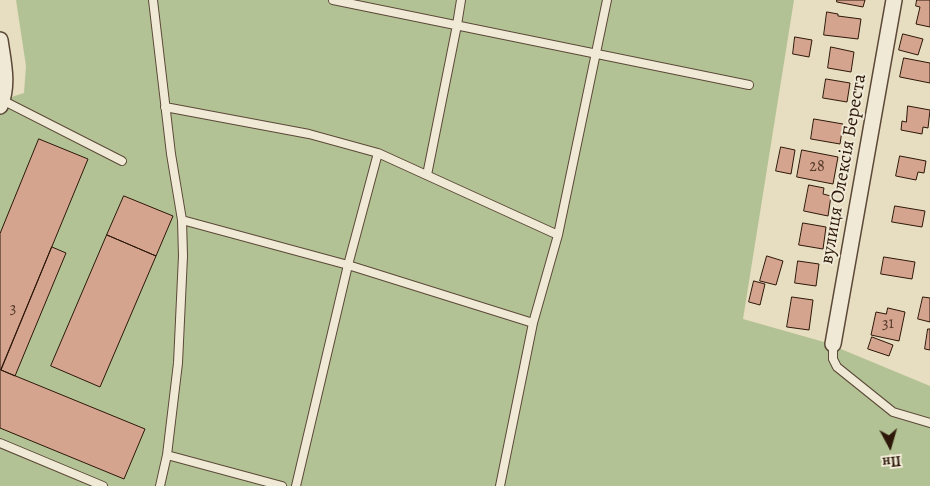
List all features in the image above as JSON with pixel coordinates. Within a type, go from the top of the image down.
[{"type":"street","name":"вулиця Олексія Береста","points":[[833,344],[894,0]]},
{"type":"street","points":[[0,40],[5,77],[1,103]]},
{"type":"lane","points":[[153,0],[165,107],[182,220],[183,275],[178,363],[168,455],[160,486]]},
{"type":"lane","points":[[332,0],[749,85]]},
{"type":"lane","points":[[428,175],[458,26],[460,0]]},
{"type":"lane","points":[[500,486],[533,323],[558,235],[607,0]]},
{"type":"lane","points":[[1,103],[122,161]]},
{"type":"lane","points":[[165,107],[309,134],[378,153],[558,235]]},
{"type":"lane","points":[[296,486],[348,265],[378,153]]},
{"type":"lane","points":[[182,220],[348,265],[533,323]]},
{"type":"lane","points":[[833,344],[833,359],[837,367],[894,412],[930,423]]},
{"type":"lane","points":[[0,443],[104,486]]},
{"type":"lane","points":[[168,455],[282,486]]},
{"type":"green space","points":[[16,0],[794,0],[743,319],[824,342],[930,386],[930,486],[0,486],[0,106],[2,100],[24,93],[26,66]]},
{"type":"building","points":[[837,0],[865,0],[863,7],[837,2]]},
{"type":"building","points":[[917,0],[930,0],[930,27],[916,24],[920,7],[916,6]]},
{"type":"building","points":[[827,12],[838,14],[838,16],[861,19],[858,39],[824,35]]},
{"type":"building","points":[[903,34],[923,39],[918,55],[899,50]]},
{"type":"building","points":[[795,37],[812,40],[809,57],[793,54]]},
{"type":"building","points":[[831,47],[854,52],[851,72],[828,68]]},
{"type":"building","points":[[904,58],[930,63],[930,83],[900,77]]},
{"type":"building","points":[[826,79],[850,83],[847,102],[823,98]]},
{"type":"building","points":[[908,106],[930,110],[928,128],[923,127],[922,134],[901,130],[902,121],[906,122]]},
{"type":"building","points":[[814,119],[843,124],[840,144],[811,139]]},
{"type":"building","points":[[39,139],[88,159],[1,370],[145,429],[124,479],[0,428],[0,234]]},
{"type":"building","points":[[781,147],[795,150],[791,174],[776,171]]},
{"type":"building","points":[[802,150],[838,157],[833,184],[797,177]]},
{"type":"building","points":[[900,156],[926,161],[924,173],[918,172],[916,180],[896,176]]},
{"type":"building","points":[[809,185],[824,188],[823,194],[831,196],[828,216],[804,211]]},
{"type":"building","points":[[124,196],[173,216],[156,256],[107,235]]},
{"type":"building","points":[[895,206],[925,211],[922,227],[892,222]]},
{"type":"building","points":[[803,223],[826,227],[823,249],[799,245]]},
{"type":"building","points":[[107,235],[156,256],[100,387],[51,366]]},
{"type":"building","points":[[52,247],[66,253],[15,376],[1,370]]},
{"type":"building","points":[[767,256],[783,261],[776,285],[760,281]]},
{"type":"building","points":[[884,257],[915,262],[912,279],[881,274]]},
{"type":"building","points":[[798,261],[819,264],[816,286],[795,283]]},
{"type":"building","points":[[754,281],[765,284],[760,305],[749,302]]},
{"type":"building","points":[[792,297],[813,300],[809,330],[787,327]]},
{"type":"building","points":[[923,297],[930,298],[930,322],[918,319]]},
{"type":"building","points":[[888,308],[905,312],[899,341],[871,335],[876,312],[886,314]]},
{"type":"building","points":[[928,329],[930,329],[930,350],[925,349]]},
{"type":"building","points":[[872,337],[893,345],[889,356],[868,349]]}]
